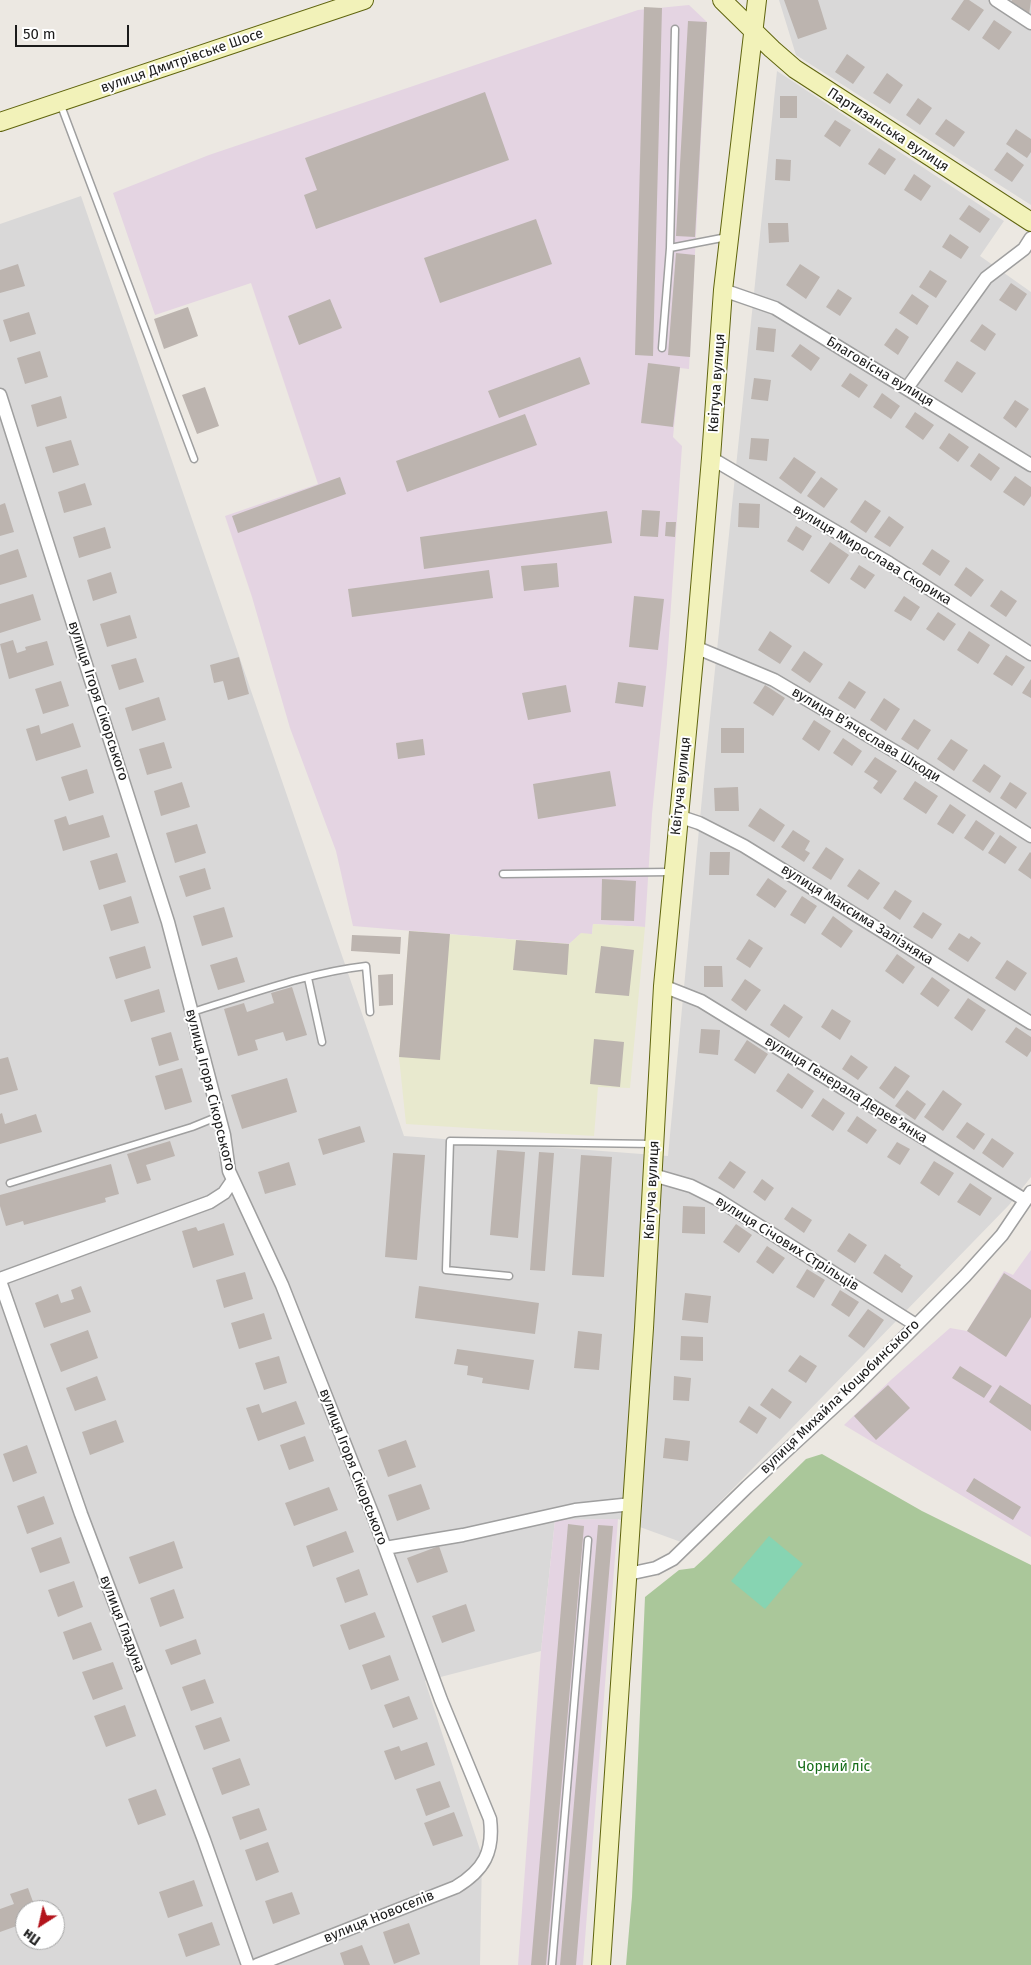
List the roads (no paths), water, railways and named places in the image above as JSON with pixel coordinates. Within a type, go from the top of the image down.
[{"type":"street","name":"вулиця Дмитрівське Шосе","points":[[0,122],[364,0]]},
{"type":"street","name":"Партизанська вулиця","points":[[722,0],[772,49],[809,79],[1031,222]]},
{"type":"street","name":"Квітуча вулиця","points":[[601,1965],[628,1574],[663,986],[695,647],[728,237],[757,0]]},
{"type":"street","points":[[996,0],[1031,23]]},
{"type":"street","points":[[907,388],[986,278],[1024,249],[1031,238]]},
{"type":"street","name":"Благовісна вулиця","points":[[723,290],[775,308],[1031,465]]},
{"type":"street","name":"вулиця Ігоря Сікорського","points":[[0,395],[168,922],[224,1135],[229,1171],[282,1285],[385,1548],[441,1700],[490,1819],[492,1836],[489,1852]]},
{"type":"street","name":"вулиця Мирослава Скорика","points":[[711,458],[889,563],[1031,654]]},
{"type":"street","name":"вулиця Вʼячеслава Шкоди","points":[[695,647],[774,680],[923,768],[1031,836]]},
{"type":"street","name":"вулиця Максима Залізняка","points":[[678,816],[699,823],[744,846],[1031,1023]]},
{"type":"street","name":"вулиця Генерала Деревʼянка","points":[[663,986],[701,1001],[1028,1196]]},
{"type":"street","name":"вулиця Січових Стрільців","points":[[652,1175],[691,1186],[717,1199],[916,1325]]},
{"type":"street","points":[[0,1280],[210,1202],[224,1193],[233,1180]]},
{"type":"street","name":"вулиця Михайла Коцюбинського","points":[[628,1574],[656,1568],[673,1559],[849,1392],[965,1276],[1002,1234],[1028,1196]]},
{"type":"street","name":"вулиця Гладуна","points":[[0,1280],[81,1514],[204,1840],[248,1965]]},
{"type":"street","points":[[385,1548],[463,1535],[576,1510],[632,1504]]},
{"type":"street","name":"вулиця Новоселів","points":[[257,1965],[456,1887],[476,1872],[489,1852]]},
{"type":"lane","points":[[662,348],[670,248],[675,29]]},
{"type":"lane","points":[[60,102],[194,460]]},
{"type":"lane","points":[[670,248],[728,237]]},
{"type":"lane","points":[[503,874],[673,872]]},
{"type":"lane","points":[[192,1012],[308,978],[344,969],[366,966],[370,1012]]},
{"type":"lane","points":[[308,978],[322,1042]]},
{"type":"lane","points":[[10,1183],[192,1127],[219,1116]]},
{"type":"lane","points":[[509,1276],[446,1270],[450,1141],[654,1144]]},
{"type":"lane","points":[[552,1965],[588,1540]]},
{"type":"park label","name":"Чорний ліс","points":[[834,1767]]}]
